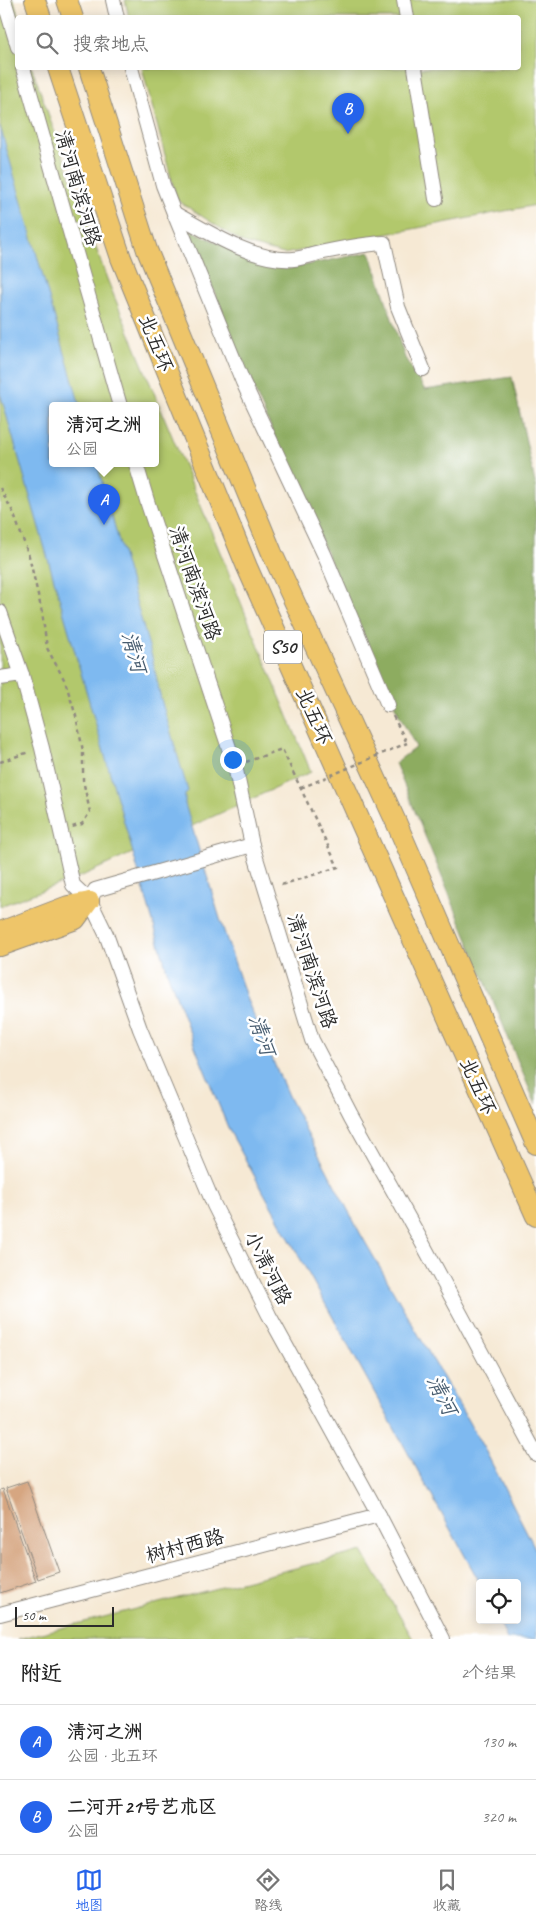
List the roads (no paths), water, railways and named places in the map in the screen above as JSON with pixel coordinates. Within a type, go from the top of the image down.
[{"type":"highway","points":[[35,0],[40,15]]},
{"type":"highway","points":[[67,0],[72,15]]},
{"type":"highway","name":"北五环","points":[[59,70],[122,258],[247,567],[536,1216]]},
{"type":"highway","name":"北五环","points":[[90,70],[148,250],[272,553],[396,822],[536,1144]]},
{"type":"main road","points":[[0,931],[68,905],[90,900]]},
{"type":"main road","points":[[0,947],[76,920],[90,900]]},
{"type":"street","points":[[4,0],[15,37]]},
{"type":"street","points":[[113,0],[117,15]]},
{"type":"street","points":[[404,0],[406,15]]},
{"type":"street","name":"清河南滨河路","points":[[24,70],[119,402]]},
{"type":"street","points":[[132,70],[163,185],[243,382],[324,554],[388,705]]},
{"type":"street","points":[[415,70],[436,199]]},
{"type":"street","points":[[174,212],[216,237],[251,252],[280,259],[294,259],[359,245],[384,243],[398,307],[424,369]]},
{"type":"street","name":"清河南滨河路","points":[[137,467],[235,766],[264,890],[312,1040],[536,1454]]},
{"type":"street","points":[[0,612],[22,674],[42,748],[73,885],[90,900],[95,890],[252,845]]},
{"type":"street","points":[[0,678],[22,674]]},
{"type":"street","name":"小清河路","points":[[90,900],[106,934],[140,1029],[214,1205],[269,1315],[379,1515],[443,1639]]},
{"type":"street","name":"树村西路","points":[[0,1614],[379,1515]]},
{"type":"water","name":"清河","points":[[0,126],[79,402],[49,402],[49,467],[98,467],[188,791],[185,795],[185,804],[247,1000],[289,1098],[360,1233],[486,1452],[536,1550],[536,1639],[507,1639],[500,1624],[521,1624],[521,1579],[478,1579],[229,1130],[168,974],[0,393]]},
{"type":"place","name":"二河开21号艺术区","points":[[348,134]]},
{"type":"place","name":"清河之洲","points":[[104,525]]}]
